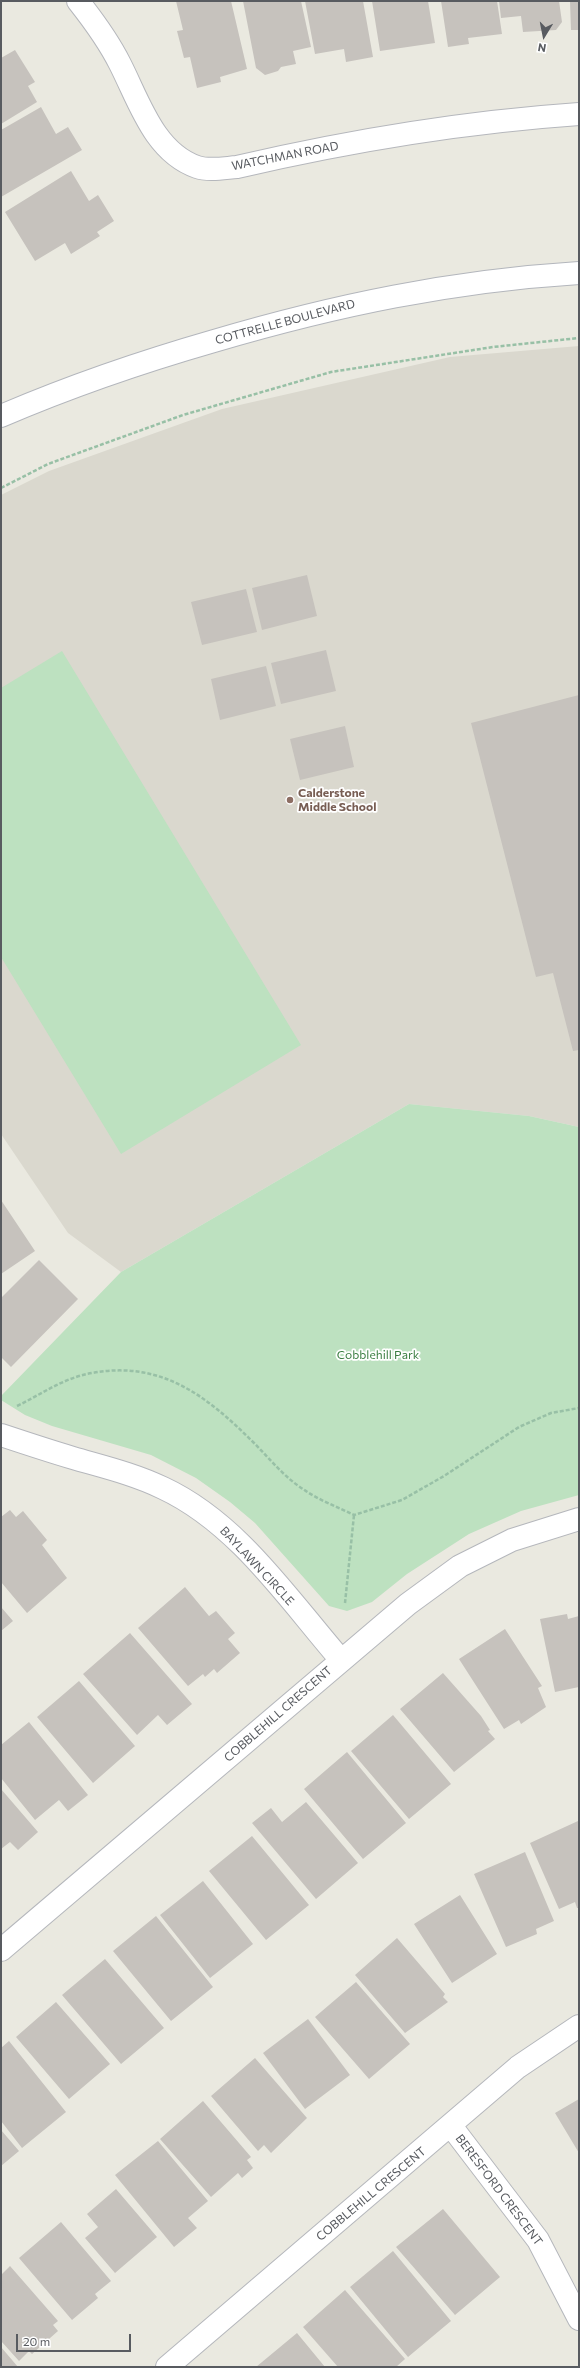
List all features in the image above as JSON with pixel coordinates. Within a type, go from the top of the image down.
[{"type":"street","name":"WATCHMAN ROAD","points":[[78,1],[119,62],[149,121],[162,142],[181,158],[198,167],[216,169],[237,167],[384,136],[498,121],[579,114]]},
{"type":"street","name":"COTTRELLE BOULEVARD","points":[[1,416],[58,391],[106,374],[317,312],[376,298],[468,283],[579,273]]},
{"type":"street","name":"BAYLAWN CIRCLE","points":[[1,1435],[128,1473],[164,1488],[193,1506],[228,1532],[266,1572],[341,1660]]},
{"type":"street","name":"COBBLEHILL CRESCENT","points":[[1,1950],[408,1604],[460,1566],[512,1540],[579,1519]]},
{"type":"street","name":"COBBLEHILL CRESCENT","points":[[167,2367],[451,2126],[518,2066],[579,2026]]},
{"type":"street","name":"BERESFORD CRESCENT","points":[[451,2126],[538,2240],[579,2319]]},
{"type":"path","points":[[1,488],[48,464],[183,415],[331,372],[494,347],[579,338]]},
{"type":"path","points":[[17,1406],[61,1382],[92,1373],[124,1371],[161,1376],[187,1387],[212,1405],[303,1489],[354,1515],[402,1500],[444,1476],[519,1427],[551,1413],[579,1408]]},
{"type":"path","points":[[344,1603],[354,1515]]},
{"type":"shaded area","name":"Calderstone Middle School","points":[[579,346],[579,1127],[529,1116],[409,1104],[121,1272],[68,1233],[1,1134],[1,495],[49,471],[222,409],[450,357]]},
{"type":"green space","points":[[62,651],[301,1045],[121,1154],[1,957],[1,688]]},
{"type":"green space","name":"Cobblehill Park","points":[[409,1104],[529,1116],[579,1127],[579,1495],[521,1511],[469,1534],[407,1574],[372,1602],[347,1611],[329,1606],[255,1523],[230,1502],[196,1478],[151,1455],[52,1426],[25,1415],[1,1400],[1,1396],[121,1272]]},
{"type":"building","points":[[176,1],[231,1],[247,69],[220,77],[221,82],[197,88],[190,57],[184,58],[177,31],[183,30]]},
{"type":"building","points":[[243,1],[301,1],[311,47],[293,51],[296,64],[281,67],[278,71],[265,75],[256,68]]},
{"type":"building","points":[[305,1],[363,1],[373,57],[346,62],[344,49],[315,54]]},
{"type":"building","points":[[372,1],[428,1],[435,43],[380,51]]},
{"type":"building","points":[[441,1],[497,1],[502,34],[468,38],[469,44],[448,47]]},
{"type":"building","points":[[499,1],[559,1],[562,22],[556,30],[523,32],[521,16],[501,18]]},
{"type":"building","points":[[570,1],[579,1],[579,30],[571,30]]},
{"type":"building","points":[[15,50],[35,82],[28,86],[37,102],[1,124],[1,58]]},
{"type":"building","points":[[41,107],[56,134],[68,127],[82,150],[1,197],[1,130]]},
{"type":"building","points":[[71,171],[89,201],[98,195],[114,221],[97,232],[100,236],[71,254],[65,243],[35,261],[5,212]]},
{"type":"building","points":[[307,575],[317,616],[262,630],[252,588]]},
{"type":"building","points":[[246,589],[257,632],[202,645],[191,602]]},
{"type":"building","points":[[326,650],[336,691],[281,704],[271,663]]},
{"type":"building","points":[[266,666],[276,706],[220,720],[211,679]]},
{"type":"building","points":[[579,695],[579,1050],[573,1051],[553,973],[536,977],[471,723]]},
{"type":"building","points":[[345,726],[354,767],[300,780],[290,739]]},
{"type":"building","points":[[1,1200],[35,1251],[1,1274]]},
{"type":"building","points":[[39,1260],[78,1299],[11,1367],[1,1357],[1,1298]]},
{"type":"building","points":[[10,1510],[16,1517],[23,1511],[47,1540],[42,1545],[67,1578],[27,1613],[1,1582],[1,1517]]},
{"type":"building","points":[[185,1587],[209,1616],[216,1611],[235,1633],[228,1639],[240,1653],[217,1673],[214,1669],[205,1677],[203,1674],[188,1686],[138,1628]]},
{"type":"building","points":[[1,1607],[13,1621],[1,1631]]},
{"type":"building","points":[[567,1614],[568,1619],[579,1616],[579,1687],[555,1692],[540,1619]]},
{"type":"building","points":[[505,1629],[542,1686],[538,1688],[546,1707],[521,1724],[519,1720],[504,1729],[459,1659]]},
{"type":"building","points":[[130,1633],[192,1704],[167,1725],[158,1715],[137,1735],[83,1674]]},
{"type":"building","points":[[443,1673],[481,1716],[490,1730],[488,1731],[495,1739],[454,1772],[400,1709]]},
{"type":"building","points":[[79,1681],[135,1746],[93,1783],[37,1717]]},
{"type":"building","points":[[393,1715],[451,1784],[409,1819],[351,1751]]},
{"type":"building","points":[[29,1722],[88,1795],[68,1811],[59,1800],[35,1820],[1,1778],[1,1745]]},
{"type":"building","points":[[347,1752],[406,1823],[363,1859],[304,1789]]},
{"type":"building","points":[[1,1789],[38,1832],[18,1850],[10,1842],[1,1849]]},
{"type":"building","points":[[306,1802],[358,1863],[316,1899],[252,1823],[271,1808],[282,1822]]},
{"type":"building","points":[[578,1821],[579,1908],[577,1908],[575,1902],[559,1909],[530,1843]]},
{"type":"building","points":[[252,1836],[309,1905],[266,1940],[209,1871]]},
{"type":"building","points":[[525,1852],[554,1921],[536,1929],[537,1934],[506,1947],[474,1874]]},
{"type":"building","points":[[203,1881],[253,1944],[210,1978],[160,1915]]},
{"type":"building","points":[[460,1895],[497,1954],[452,1983],[414,1924]]},
{"type":"building","points":[[156,1916],[213,1987],[171,2021],[113,1951]]},
{"type":"building","points":[[397,1938],[445,1994],[443,1997],[448,2002],[405,2033],[355,1975]]},
{"type":"building","points":[[105,1959],[164,2028],[121,2064],[62,1995]]},
{"type":"building","points":[[356,1982],[410,2044],[369,2079],[315,2017]]},
{"type":"building","points":[[56,2002],[110,2064],[69,2099],[16,2037]]},
{"type":"building","points":[[308,2019],[350,2075],[305,2109],[263,2053]]},
{"type":"building","points":[[9,2041],[66,2112],[22,2148],[1,2121],[1,2048]]},
{"type":"building","points":[[255,2058],[307,2118],[271,2153],[264,2145],[258,2151],[211,2096]]},
{"type":"building","points":[[579,2099],[579,2153],[555,2113]]},
{"type":"building","points":[[203,2101],[251,2157],[247,2160],[253,2168],[242,2178],[238,2173],[211,2197],[160,2139]]},
{"type":"building","points":[[1,2130],[19,2151],[1,2166]]},
{"type":"building","points":[[158,2141],[208,2201],[188,2218],[197,2228],[174,2247],[115,2175]]},
{"type":"building","points":[[116,2189],[157,2237],[115,2273],[85,2238],[98,2227],[87,2214]]},
{"type":"building","points":[[443,2209],[500,2277],[455,2315],[396,2247]]},
{"type":"building","points":[[61,2222],[111,2281],[95,2294],[98,2298],[72,2320],[19,2258]]},
{"type":"building","points":[[393,2251],[451,2321],[408,2357],[350,2287]]},
{"type":"building","points":[[10,2266],[58,2321],[53,2325],[58,2331],[32,2354],[29,2351],[19,2361],[1,2341],[1,2275]]},
{"type":"building","points":[[345,2290],[405,2359],[396,2367],[338,2367],[303,2327]]},
{"type":"building","points":[[297,2333],[325,2367],[256,2367]]},
{"type":"building","points":[[1,2347],[18,2367],[1,2367]]},
{"type":"place","name":"Calderstone Middle School","points":[[290,800]]}]
